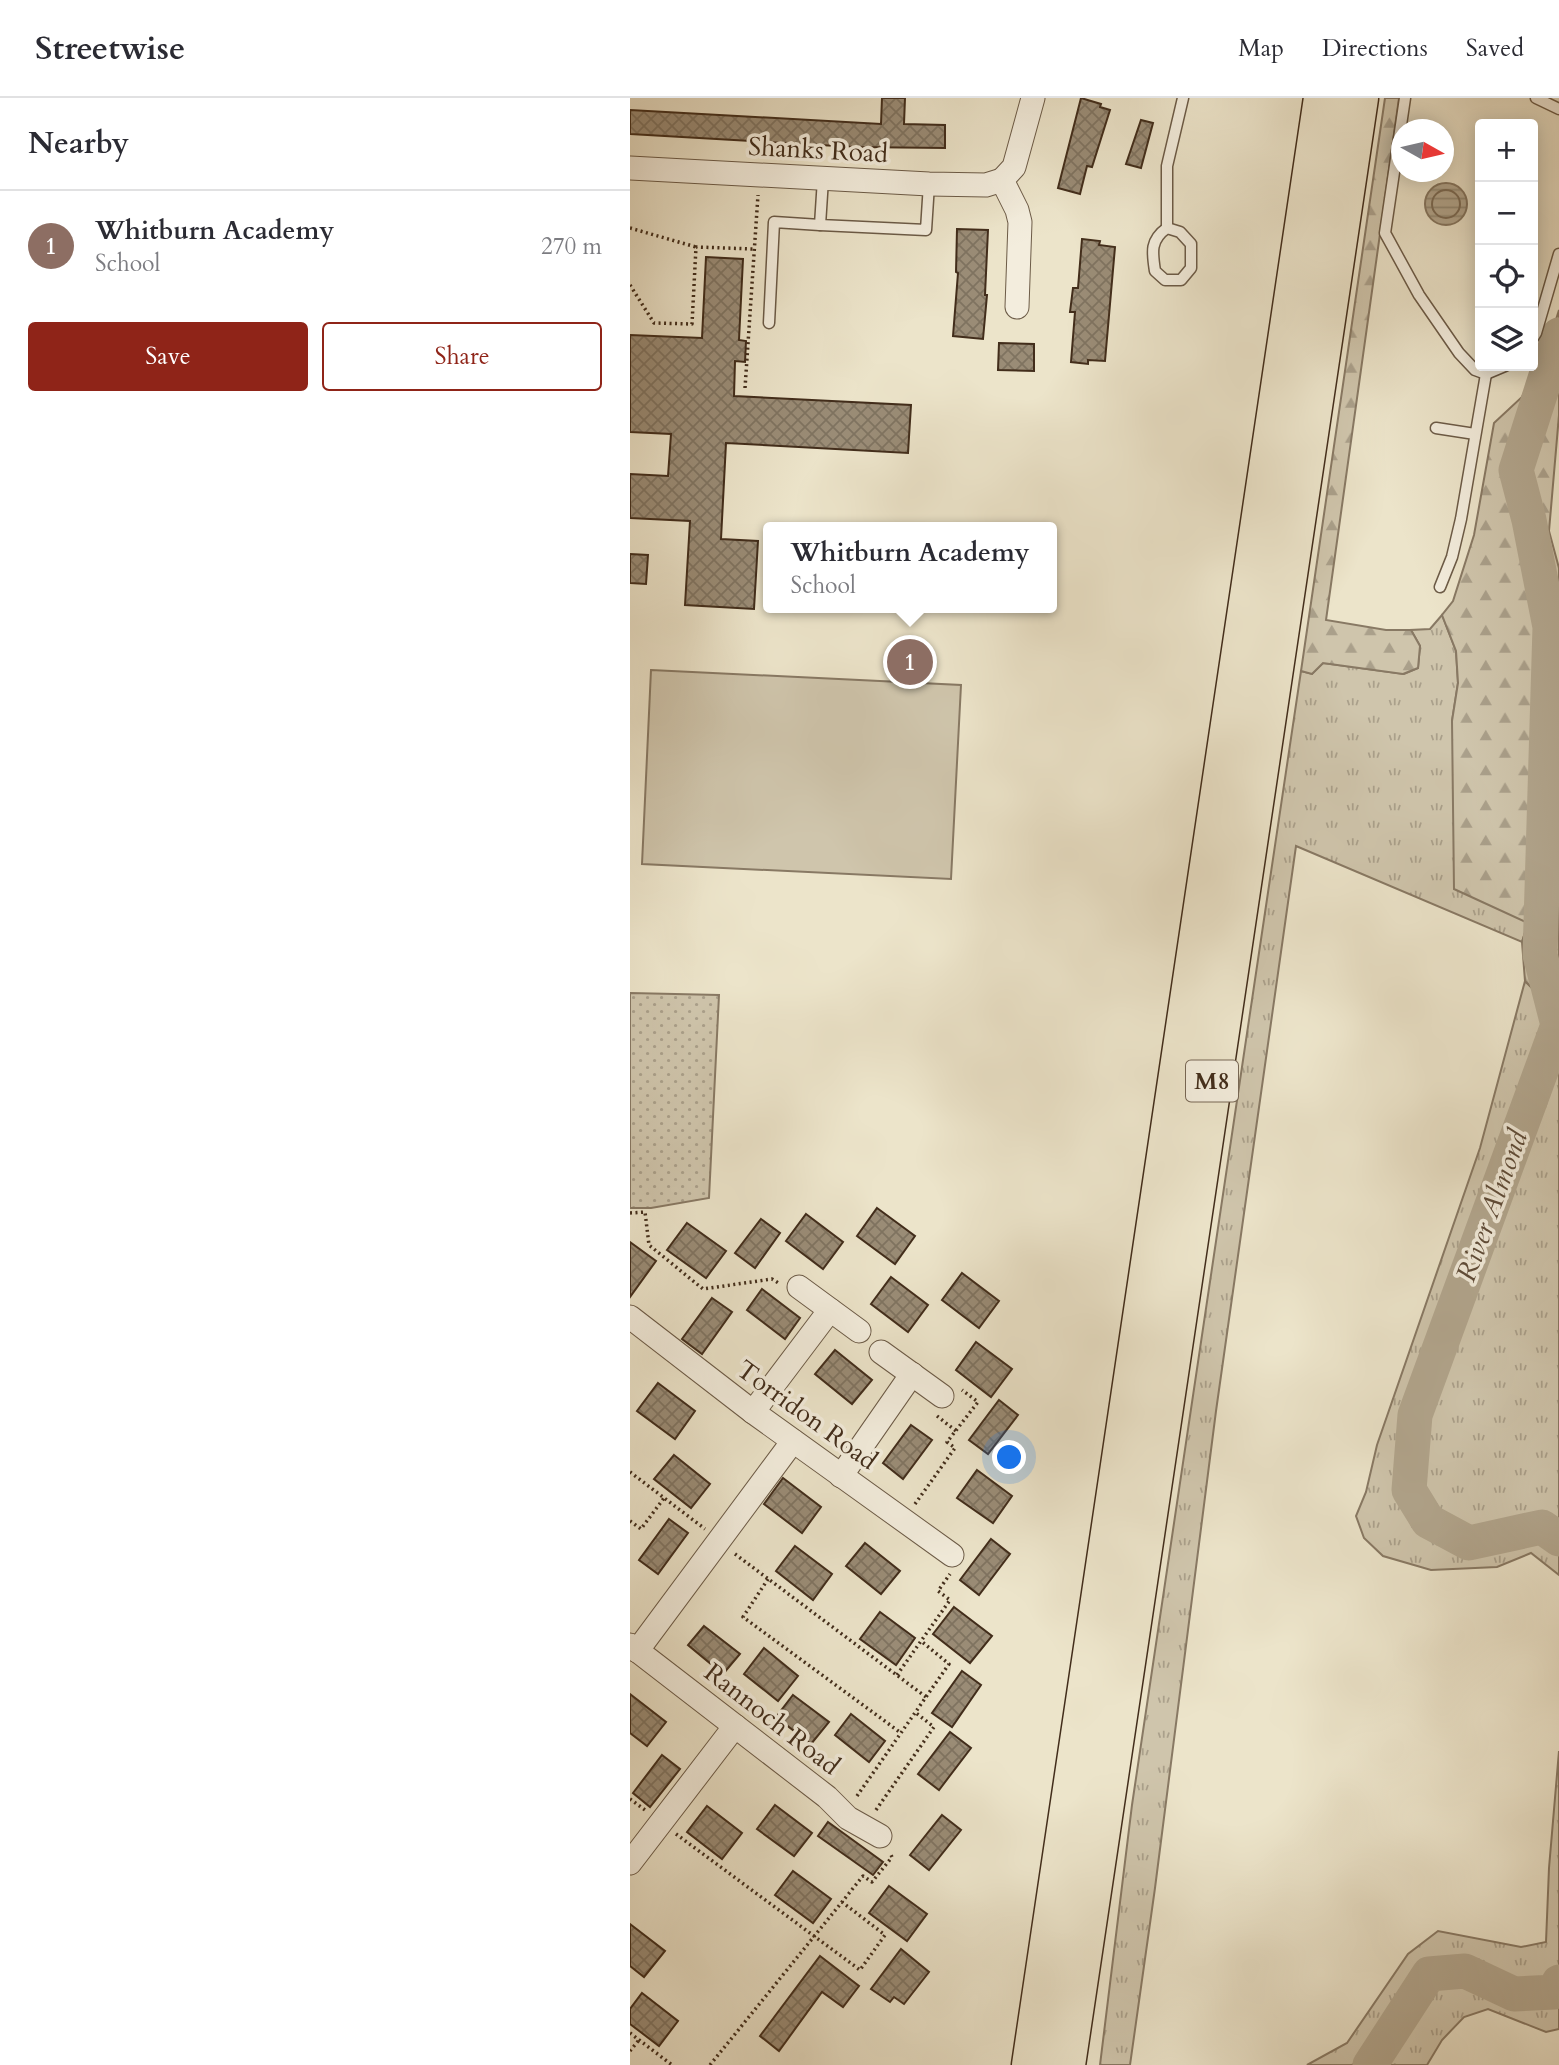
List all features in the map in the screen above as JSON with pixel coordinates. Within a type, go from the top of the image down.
[{"type":"highway","name":"M8","points":[[1031,2065],[1322,98]]},
{"type":"highway","name":"M8","points":[[1066,2065],[1359,98]]},
{"type":"street","points":[[1017,307],[1029,265],[1017,209],[1002,180],[1014,167],[1033,98]]},
{"type":"street","name":"Shanks Road","points":[[630,167],[929,184],[986,185],[1002,180]]},
{"type":"street","points":[[799,1287],[859,1331]]},
{"type":"street","points":[[753,1412],[830,1310]]},
{"type":"street","name":"Torridon Road","points":[[630,1317],[753,1412],[952,1555]]},
{"type":"street","points":[[881,1352],[942,1396]]},
{"type":"street","points":[[842,1476],[912,1374]]},
{"type":"street","points":[[634,1648],[719,1542],[793,1441]]},
{"type":"street","name":"Rannoch Road","points":[[634,1648],[863,1826]]},
{"type":"street","points":[[630,1863],[735,1726]]},
{"type":"lane","points":[[1167,228],[1167,166],[1183,98]]},
{"type":"lane","points":[[1405,98],[1385,233],[1419,295],[1459,353],[1475,370],[1486,374],[1493,371]]},
{"type":"lane","points":[[1536,98],[1559,109]]},
{"type":"lane","points":[[820,225],[823,179]]},
{"type":"lane","points":[[769,323],[775,222],[926,230],[929,184]]},
{"type":"lane","points":[[1167,228],[1180,232],[1191,244],[1191,268],[1181,280],[1165,280],[1155,271],[1152,252],[1158,234],[1167,228]]},
{"type":"lane","points":[[1538,322],[1559,254]]},
{"type":"lane","points":[[1440,587],[1452,557],[1486,374]]},
{"type":"lane","points":[[1436,428],[1475,435]]},
{"type":"path","points":[[745,388],[759,175]]},
{"type":"path","points":[[630,228],[696,247],[754,249]]},
{"type":"path","points":[[630,285],[654,323],[692,324],[696,247]]},
{"type":"path","points":[[630,1472],[926,1697]]},
{"type":"path","points":[[630,1521],[641,1529],[664,1498]]},
{"type":"path","points":[[897,1675],[950,1600],[938,1591],[952,1571],[952,1555]]},
{"type":"path","points":[[768,1579],[743,1617],[901,1732]]},
{"type":"path","points":[[863,1826],[901,1732],[949,1664],[921,1641]]},
{"type":"path","points":[[863,1826],[934,1727],[916,1713]]},
{"type":"path","points":[[630,1799],[860,1970],[885,1935],[842,1902]]},
{"type":"path","points":[[710,2065],[863,1876],[872,1882],[892,1857],[863,1826]]},
{"type":"path","points":[[630,2033],[672,2065]]},
{"type":"path","points":[[630,2051],[639,2040]]},
{"type":"green space","points":[[1385,98],[1399,98],[1396,119],[1391,119],[1391,155],[1326,620],[1386,630],[1411,630],[1420,646],[1418,668],[1403,674],[1323,663],[1312,674],[1301,671]]},
{"type":"green space","points":[[1559,310],[1559,415],[1549,531],[1559,568],[1559,999],[1543,999],[1525,981],[1522,942],[1528,923],[1454,889],[1452,721],[1458,683],[1456,651],[1442,615],[1453,601],[1474,535],[1494,423],[1522,397],[1534,371],[1538,371],[1538,362]]},
{"type":"green space","points":[[1442,615],[1456,651],[1458,683],[1452,721],[1528,923],[1522,942],[1296,846],[1216,1411],[1130,2065],[1100,2065],[1132,1805],[1301,671],[1312,674],[1323,663],[1404,674],[1418,668],[1420,646],[1411,630],[1430,629]]},
{"type":"green space","points":[[651,670],[961,685],[951,879],[642,864]]},
{"type":"green space","points":[[1525,981],[1543,999],[1559,999],[1559,1575],[1531,1553],[1497,1567],[1431,1570],[1383,1556],[1364,1538],[1356,1516],[1366,1492],[1377,1445],[1480,1148]]},
{"type":"green space","points":[[630,993],[719,995],[709,1198],[651,1208],[630,1208]]},
{"type":"green space","points":[[1559,1751],[1559,2029],[1546,2032],[1488,2009],[1464,2017],[1442,2040],[1427,2065],[1307,2065],[1347,2043],[1408,1954],[1438,1931],[1521,1947],[1546,1942]]},
{"type":"water","points":[[1446,183],[1461,189],[1467,204],[1461,219],[1446,225],[1431,219],[1425,204],[1431,189]]},
{"type":"building","points":[[882,98],[905,98],[904,124],[945,125],[945,148],[855,147],[630,134],[630,110],[881,124]]},
{"type":"building","points":[[1081,98],[1101,104],[1100,107],[1110,110],[1092,167],[1087,166],[1080,194],[1058,188]]},
{"type":"building","points":[[1141,120],[1153,123],[1141,168],[1126,164]]},
{"type":"building","points":[[957,229],[988,230],[983,339],[953,336],[958,273]]},
{"type":"building","points":[[1082,239],[1100,241],[1099,245],[1115,247],[1105,361],[1088,360],[1088,364],[1071,362],[1075,312],[1070,312],[1073,288],[1078,288]]},
{"type":"building","points":[[706,257],[743,259],[739,340],[746,341],[745,362],[735,361],[734,396],[911,405],[908,453],[726,443],[721,539],[758,541],[754,609],[685,605],[690,521],[630,518],[630,474],[668,476],[671,434],[630,432],[630,335],[702,338]]},
{"type":"building","points":[[999,343],[1034,344],[1034,371],[998,370]]},
{"type":"building","points":[[630,554],[648,555],[646,584],[630,583]]},
{"type":"building","points":[[877,1208],[915,1236],[895,1264],[857,1236]]},
{"type":"building","points":[[806,1214],[843,1242],[823,1269],[786,1241]]},
{"type":"building","points":[[761,1219],[780,1233],[755,1268],[735,1253]]},
{"type":"building","points":[[687,1223],[726,1251],[706,1278],[667,1250]]},
{"type":"building","points":[[630,1242],[656,1261],[630,1297]]},
{"type":"building","points":[[962,1273],[999,1301],[979,1328],[942,1300]]},
{"type":"building","points":[[891,1277],[928,1305],[908,1332],[871,1304]]},
{"type":"building","points":[[762,1289],[800,1318],[785,1339],[747,1310]]},
{"type":"building","points":[[712,1298],[732,1312],[702,1354],[682,1339]]},
{"type":"building","points":[[976,1342],[1012,1369],[991,1397],[956,1370]]},
{"type":"building","points":[[835,1350],[872,1380],[852,1404],[815,1374]]},
{"type":"building","points":[[658,1383],[695,1411],[675,1439],[637,1411]]},
{"type":"building","points":[[999,1400],[1018,1415],[988,1454],[969,1440]]},
{"type":"building","points":[[911,1425],[932,1440],[903,1479],[883,1463]]},
{"type":"building","points":[[674,1455],[710,1484],[691,1508],[654,1479]]},
{"type":"building","points":[[977,1470],[1012,1496],[993,1523],[957,1498]]},
{"type":"building","points":[[783,1478],[821,1507],[802,1533],[764,1504]]},
{"type":"building","points":[[669,1519],[688,1533],[658,1574],[639,1560]]},
{"type":"building","points":[[991,1539],[1010,1554],[979,1595],[960,1580]]},
{"type":"building","points":[[865,1543],[900,1571],[881,1594],[846,1566]]},
{"type":"building","points":[[795,1546],[832,1574],[813,1600],[776,1571]]},
{"type":"building","points":[[954,1607],[992,1636],[970,1663],[933,1634]]},
{"type":"building","points":[[880,1612],[915,1638],[896,1665],[860,1639]]},
{"type":"building","points":[[704,1626],[740,1654],[723,1674],[688,1645]]},
{"type":"building","points":[[764,1648],[798,1676],[778,1701],[744,1674]]},
{"type":"building","points":[[962,1671],[981,1685],[952,1727],[932,1713]]},
{"type":"building","points":[[630,1694],[666,1722],[647,1746],[630,1733]]},
{"type":"building","points":[[793,1695],[829,1722],[811,1744],[776,1717]]},
{"type":"building","points":[[851,1714],[885,1741],[869,1762],[835,1735]]},
{"type":"building","points":[[950,1732],[971,1748],[939,1790],[918,1774]]},
{"type":"building","points":[[662,1755],[680,1769],[650,1807],[633,1793]]},
{"type":"building","points":[[775,1805],[812,1833],[794,1856],[757,1829]]},
{"type":"building","points":[[707,1806],[742,1833],[722,1859],[687,1832]]},
{"type":"building","points":[[942,1815],[961,1830],[929,1870],[910,1855]]},
{"type":"building","points":[[828,1822],[883,1862],[873,1875],[818,1836]]},
{"type":"building","points":[[793,1871],[831,1899],[813,1923],[775,1895]]},
{"type":"building","points":[[889,1886],[927,1914],[907,1941],[869,1913]]},
{"type":"building","points":[[630,1924],[665,1951],[644,1977],[630,1966]]},
{"type":"building","points":[[901,1949],[929,1972],[904,2004],[894,1997],[890,2002],[871,1989]]},
{"type":"building","points":[[820,1956],[859,1986],[843,2007],[822,1992],[779,2051],[760,2036]]},
{"type":"building","points":[[642,1993],[678,2021],[659,2046],[630,2024],[630,2009]]},
{"type":"waterway","name":"River Almond","points":[[1559,335],[1516,470],[1529,520],[1550,627],[1540,955],[1558,1025],[1415,1415],[1409,1490],[1428,1521],[1469,1543],[1542,1527],[1559,1539]]},
{"type":"waterway","name":"River Almond","points":[[1370,2065],[1429,1974],[1465,1971],[1514,1994],[1554,1992],[1559,1982]]},
{"type":"place","name":"Whitburn Academy","points":[[910,662]]}]
